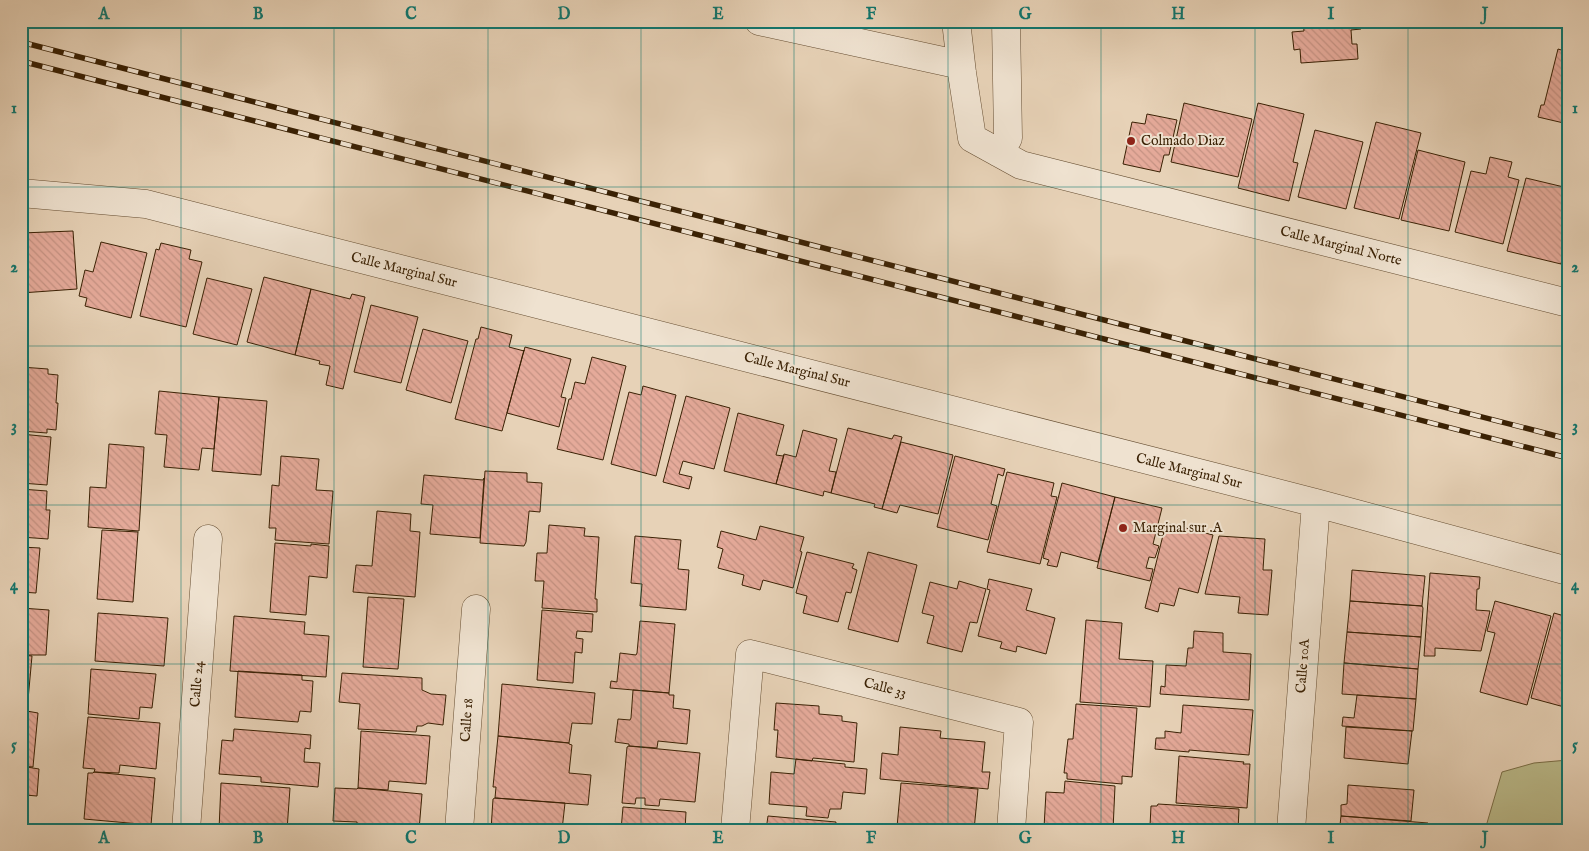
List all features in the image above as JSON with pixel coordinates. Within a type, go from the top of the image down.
[{"type":"street","points":[[758,21],[961,65],[956,21]]},
{"type":"street","points":[[999,153],[1008,138],[1006,21]]},
{"type":"street","name":"Calle Marginal Norte","points":[[961,65],[972,138],[1021,165],[1568,303]]},
{"type":"street","name":"Calle Marginal Sur","points":[[21,193],[146,204],[1316,503],[1568,571]]},
{"type":"street","name":"Calle 10A","points":[[1291,830],[1316,503]]},
{"type":"street","name":"Calle 24","points":[[186,830],[208,538]]},
{"type":"street","name":"Calle 18","points":[[459,830],[476,609]]},
{"type":"street","name":"Calle 33","points":[[735,830],[750,654],[1019,722],[1011,830]]},
{"type":"green space","points":[[1568,760],[1568,830],[1487,830],[1487,823],[1502,772],[1534,763]]},
{"type":"building","points":[[1303,21],[1360,21],[1361,29],[1351,30],[1352,44],[1357,44],[1358,59],[1301,63],[1300,49],[1294,50],[1292,32],[1304,31]]},
{"type":"building","points":[[1558,49],[1568,52],[1568,124],[1538,117],[1541,105],[1544,105]]},
{"type":"building","points":[[1184,103],[1252,119],[1238,177],[1171,162]]},
{"type":"building","points":[[1258,103],[1304,114],[1293,162],[1298,163],[1289,201],[1238,188]]},
{"type":"building","points":[[1147,114],[1177,120],[1169,155],[1164,155],[1160,172],[1123,164],[1132,122],[1145,124]]},
{"type":"building","points":[[1376,122],[1421,133],[1399,219],[1354,208]]},
{"type":"building","points":[[1315,130],[1363,142],[1346,209],[1298,197]]},
{"type":"building","points":[[1418,150],[1465,162],[1449,231],[1401,220]]},
{"type":"building","points":[[1490,157],[1512,162],[1508,177],[1519,180],[1503,244],[1455,232],[1471,171],[1486,174]]},
{"type":"building","points":[[1526,178],[1568,188],[1568,235],[1561,264],[1507,251]]},
{"type":"building","points":[[73,231],[77,289],[21,293],[21,233]]},
{"type":"building","points":[[101,242],[147,253],[131,318],[85,306],[87,298],[79,296],[85,270],[93,272]]},
{"type":"building","points":[[161,243],[191,250],[189,259],[202,262],[186,327],[140,316],[156,249],[159,250]]},
{"type":"building","points":[[264,277],[311,289],[295,355],[247,342]]},
{"type":"building","points":[[207,278],[252,289],[237,345],[193,334]]},
{"type":"building","points":[[311,289],[350,299],[352,294],[365,297],[343,389],[326,385],[330,366],[319,364],[320,361],[295,355]]},
{"type":"building","points":[[371,305],[418,317],[401,383],[354,372]]},
{"type":"building","points":[[481,327],[512,335],[509,347],[524,351],[502,431],[455,419],[476,339],[478,339]]},
{"type":"building","points":[[423,329],[468,341],[451,403],[406,390]]},
{"type":"building","points":[[525,347],[571,359],[561,397],[566,398],[559,427],[507,413]]},
{"type":"building","points":[[592,357],[626,366],[603,460],[557,449],[575,382],[585,384]]},
{"type":"building","points":[[21,367],[48,369],[48,374],[58,375],[56,430],[47,429],[47,433],[21,431]]},
{"type":"building","points":[[643,386],[676,395],[656,476],[611,464],[629,392],[641,395]]},
{"type":"building","points":[[159,391],[219,397],[214,449],[202,448],[199,470],[164,467],[167,435],[155,434]]},
{"type":"building","points":[[686,396],[730,408],[714,469],[683,461],[679,474],[692,477],[689,489],[663,482]]},
{"type":"building","points":[[219,397],[267,401],[261,475],[212,471]]},
{"type":"building","points":[[738,413],[784,425],[776,455],[784,455],[776,484],[724,471]]},
{"type":"building","points":[[848,428],[892,439],[894,435],[902,437],[882,509],[874,507],[875,504],[831,493]]},
{"type":"building","points":[[803,430],[837,439],[829,471],[836,472],[831,493],[824,491],[823,496],[776,484],[784,454],[796,457]]},
{"type":"building","points":[[21,434],[51,437],[47,485],[21,483]]},
{"type":"building","points":[[901,442],[953,455],[938,514],[900,505],[897,513],[882,509]]},
{"type":"building","points":[[109,444],[144,447],[139,531],[88,527],[90,487],[106,488]]},
{"type":"building","points":[[281,456],[319,459],[316,490],[333,491],[329,544],[275,540],[276,528],[269,528],[272,485],[279,486]]},
{"type":"building","points":[[955,456],[1005,469],[1003,476],[998,474],[991,504],[997,506],[988,540],[937,527]]},
{"type":"building","points":[[485,471],[527,473],[527,482],[542,483],[540,512],[529,511],[524,546],[480,543]]},
{"type":"building","points":[[1007,472],[1054,483],[1051,496],[1057,497],[1040,564],[987,552]]},
{"type":"building","points":[[424,475],[483,480],[484,478],[480,538],[430,534],[433,505],[421,504]]},
{"type":"building","points":[[1062,483],[1115,497],[1098,562],[1061,552],[1057,567],[1047,565],[1049,560],[1043,558]]},
{"type":"building","points":[[21,489],[47,491],[46,510],[50,510],[48,539],[21,537]]},
{"type":"building","points":[[1115,497],[1162,508],[1153,544],[1159,546],[1155,558],[1149,557],[1146,568],[1153,569],[1150,581],[1097,568]]},
{"type":"building","points":[[377,511],[411,514],[410,531],[420,532],[415,597],[353,592],[356,565],[372,566]]},
{"type":"building","points":[[1166,523],[1213,535],[1198,593],[1179,588],[1174,606],[1160,603],[1158,612],[1145,608]]},
{"type":"building","points":[[549,525],[585,528],[584,536],[599,537],[595,599],[597,599],[597,612],[542,608],[544,581],[535,581],[537,553],[547,553]]},
{"type":"building","points":[[760,526],[804,537],[793,588],[763,580],[760,590],[742,585],[744,575],[718,568],[723,549],[717,547],[721,531],[756,540]]},
{"type":"building","points":[[102,530],[138,532],[133,602],[97,599]]},
{"type":"building","points":[[635,536],[681,540],[678,569],[689,570],[686,610],[640,606],[642,584],[631,583]]},
{"type":"building","points":[[1219,536],[1265,539],[1263,570],[1272,570],[1268,615],[1238,613],[1240,597],[1205,594]]},
{"type":"building","points":[[275,543],[329,546],[327,578],[309,576],[306,615],[270,612]]},
{"type":"building","points":[[21,547],[40,548],[36,593],[21,592]]},
{"type":"building","points":[[807,552],[854,564],[852,568],[857,570],[851,593],[846,592],[838,622],[803,613],[807,596],[796,593]]},
{"type":"building","points":[[868,552],[917,565],[898,642],[848,629]]},
{"type":"building","points":[[1352,570],[1425,576],[1422,606],[1350,601]]},
{"type":"building","points":[[1430,573],[1480,577],[1479,589],[1477,589],[1476,610],[1490,611],[1481,651],[1435,648],[1435,656],[1424,656]]},
{"type":"building","points":[[989,579],[1032,589],[1026,610],[1055,618],[1046,654],[1017,646],[1016,652],[1000,648],[1002,642],[978,636],[990,590],[987,589]]},
{"type":"building","points":[[959,581],[986,589],[977,623],[970,622],[962,652],[927,643],[934,616],[922,613],[930,582],[957,589]]},
{"type":"building","points":[[368,597],[404,599],[398,669],[363,667]]},
{"type":"building","points":[[1350,601],[1422,606],[1421,637],[1347,632]]},
{"type":"building","points":[[1495,601],[1551,616],[1527,705],[1480,692],[1495,633],[1487,631]]},
{"type":"building","points":[[21,608],[49,610],[46,655],[21,655]]},
{"type":"building","points":[[542,610],[593,614],[592,632],[577,631],[576,638],[583,639],[582,653],[575,652],[573,683],[537,680]]},
{"type":"building","points":[[98,613],[168,618],[164,666],[95,661]]},
{"type":"building","points":[[1554,613],[1568,617],[1568,708],[1531,698]]},
{"type":"building","points":[[234,616],[305,622],[304,634],[329,636],[326,677],[230,671]]},
{"type":"building","points":[[1086,620],[1122,623],[1119,659],[1153,661],[1150,707],[1080,702]]},
{"type":"building","points":[[640,621],[675,624],[669,693],[610,688],[611,681],[617,682],[620,653],[636,655],[637,653]]},
{"type":"building","points":[[1194,631],[1223,633],[1223,652],[1251,654],[1249,700],[1160,694],[1161,686],[1165,687],[1166,665],[1186,666],[1188,648],[1193,648]]},
{"type":"building","points":[[1347,632],[1421,637],[1418,669],[1344,663]]},
{"type":"building","points":[[21,655],[32,656],[27,711],[21,710]]},
{"type":"building","points":[[1344,663],[1418,669],[1416,699],[1342,694]]},
{"type":"building","points":[[91,669],[156,674],[152,708],[140,707],[139,719],[88,714]]},
{"type":"building","points":[[238,671],[302,675],[302,680],[313,681],[311,712],[300,711],[298,722],[235,717]]},
{"type":"building","points":[[342,673],[422,678],[422,690],[431,694],[446,695],[443,725],[428,723],[417,726],[416,732],[358,729],[360,704],[339,702]]},
{"type":"building","points":[[502,684],[595,693],[592,724],[572,723],[569,743],[498,736]]},
{"type":"building","points":[[633,690],[669,693],[669,695],[674,695],[673,708],[690,710],[687,744],[658,741],[657,748],[629,746],[629,744],[615,742],[618,719],[630,720],[631,718]]},
{"type":"building","points":[[1357,695],[1416,699],[1413,731],[1342,726],[1343,717],[1354,718]]},
{"type":"building","points":[[776,703],[819,706],[819,714],[842,716],[842,721],[857,723],[854,762],[813,758],[812,761],[776,757],[778,730],[774,730]]},
{"type":"building","points":[[1076,704],[1137,708],[1132,777],[1122,776],[1122,784],[1067,779],[1067,773],[1064,773],[1068,739],[1073,739]]},
{"type":"building","points":[[1183,705],[1253,710],[1249,755],[1155,749],[1156,738],[1165,738],[1165,731],[1181,733]]},
{"type":"building","points":[[21,710],[38,713],[33,767],[21,766]]},
{"type":"building","points":[[88,717],[160,723],[156,769],[120,765],[119,773],[94,772],[95,769],[83,768]]},
{"type":"building","points":[[900,727],[941,731],[940,738],[985,742],[982,772],[990,772],[988,789],[880,779],[882,753],[898,755]]},
{"type":"building","points":[[1346,727],[1412,731],[1408,764],[1344,758]]},
{"type":"building","points":[[234,729],[311,735],[310,749],[305,748],[304,762],[320,763],[318,787],[261,782],[261,777],[219,774],[222,740],[233,741]]},
{"type":"building","points":[[361,731],[430,736],[426,784],[389,781],[388,790],[358,788]]},
{"type":"building","points":[[498,736],[569,743],[572,745],[569,773],[591,775],[588,805],[495,798],[496,787],[493,787]]},
{"type":"building","points":[[627,747],[700,753],[695,802],[660,799],[659,806],[645,805],[645,798],[636,798],[635,804],[622,803]]},
{"type":"building","points":[[1179,756],[1250,764],[1247,808],[1176,803]]},
{"type":"building","points":[[796,759],[845,764],[845,767],[867,769],[865,794],[843,792],[841,809],[830,809],[828,818],[806,816],[807,807],[769,804],[771,772],[794,774]]},
{"type":"building","points":[[21,766],[39,769],[37,796],[24,796],[21,821]]},
{"type":"building","points":[[88,773],[155,778],[151,825],[84,819]]},
{"type":"building","points":[[1065,781],[1115,786],[1113,830],[1044,828],[1046,792],[1064,793]]},
{"type":"building","points":[[221,783],[290,788],[287,830],[219,830]]},
{"type":"building","points":[[901,783],[978,789],[974,830],[926,830],[897,827]]},
{"type":"building","points":[[1348,785],[1414,790],[1411,821],[1341,816],[1341,805],[1347,804]]},
{"type":"building","points":[[335,788],[358,788],[422,794],[419,830],[357,830],[357,822],[333,821]]},
{"type":"building","points":[[493,799],[565,803],[562,830],[491,830]]},
{"type":"building","points":[[1158,804],[1239,809],[1238,830],[1164,830],[1164,827],[1150,826],[1151,806],[1157,806]]},
{"type":"building","points":[[623,807],[686,812],[685,830],[621,830]]},
{"type":"building","points":[[768,816],[836,822],[835,830],[766,830]]},
{"type":"building","points":[[1341,816],[1428,823],[1427,830],[1343,830],[1344,826],[1340,825]]},
{"type":"building","points":[[66,827],[110,830],[65,830]]},
{"type":"railway","points":[[21,42],[1568,439]]},
{"type":"railway","points":[[21,61],[1568,458]]},
{"type":"place","name":"Colmado Diaz","points":[[1131,141]]},
{"type":"place","name":"Marginal sur .A","points":[[1123,528]]}]
